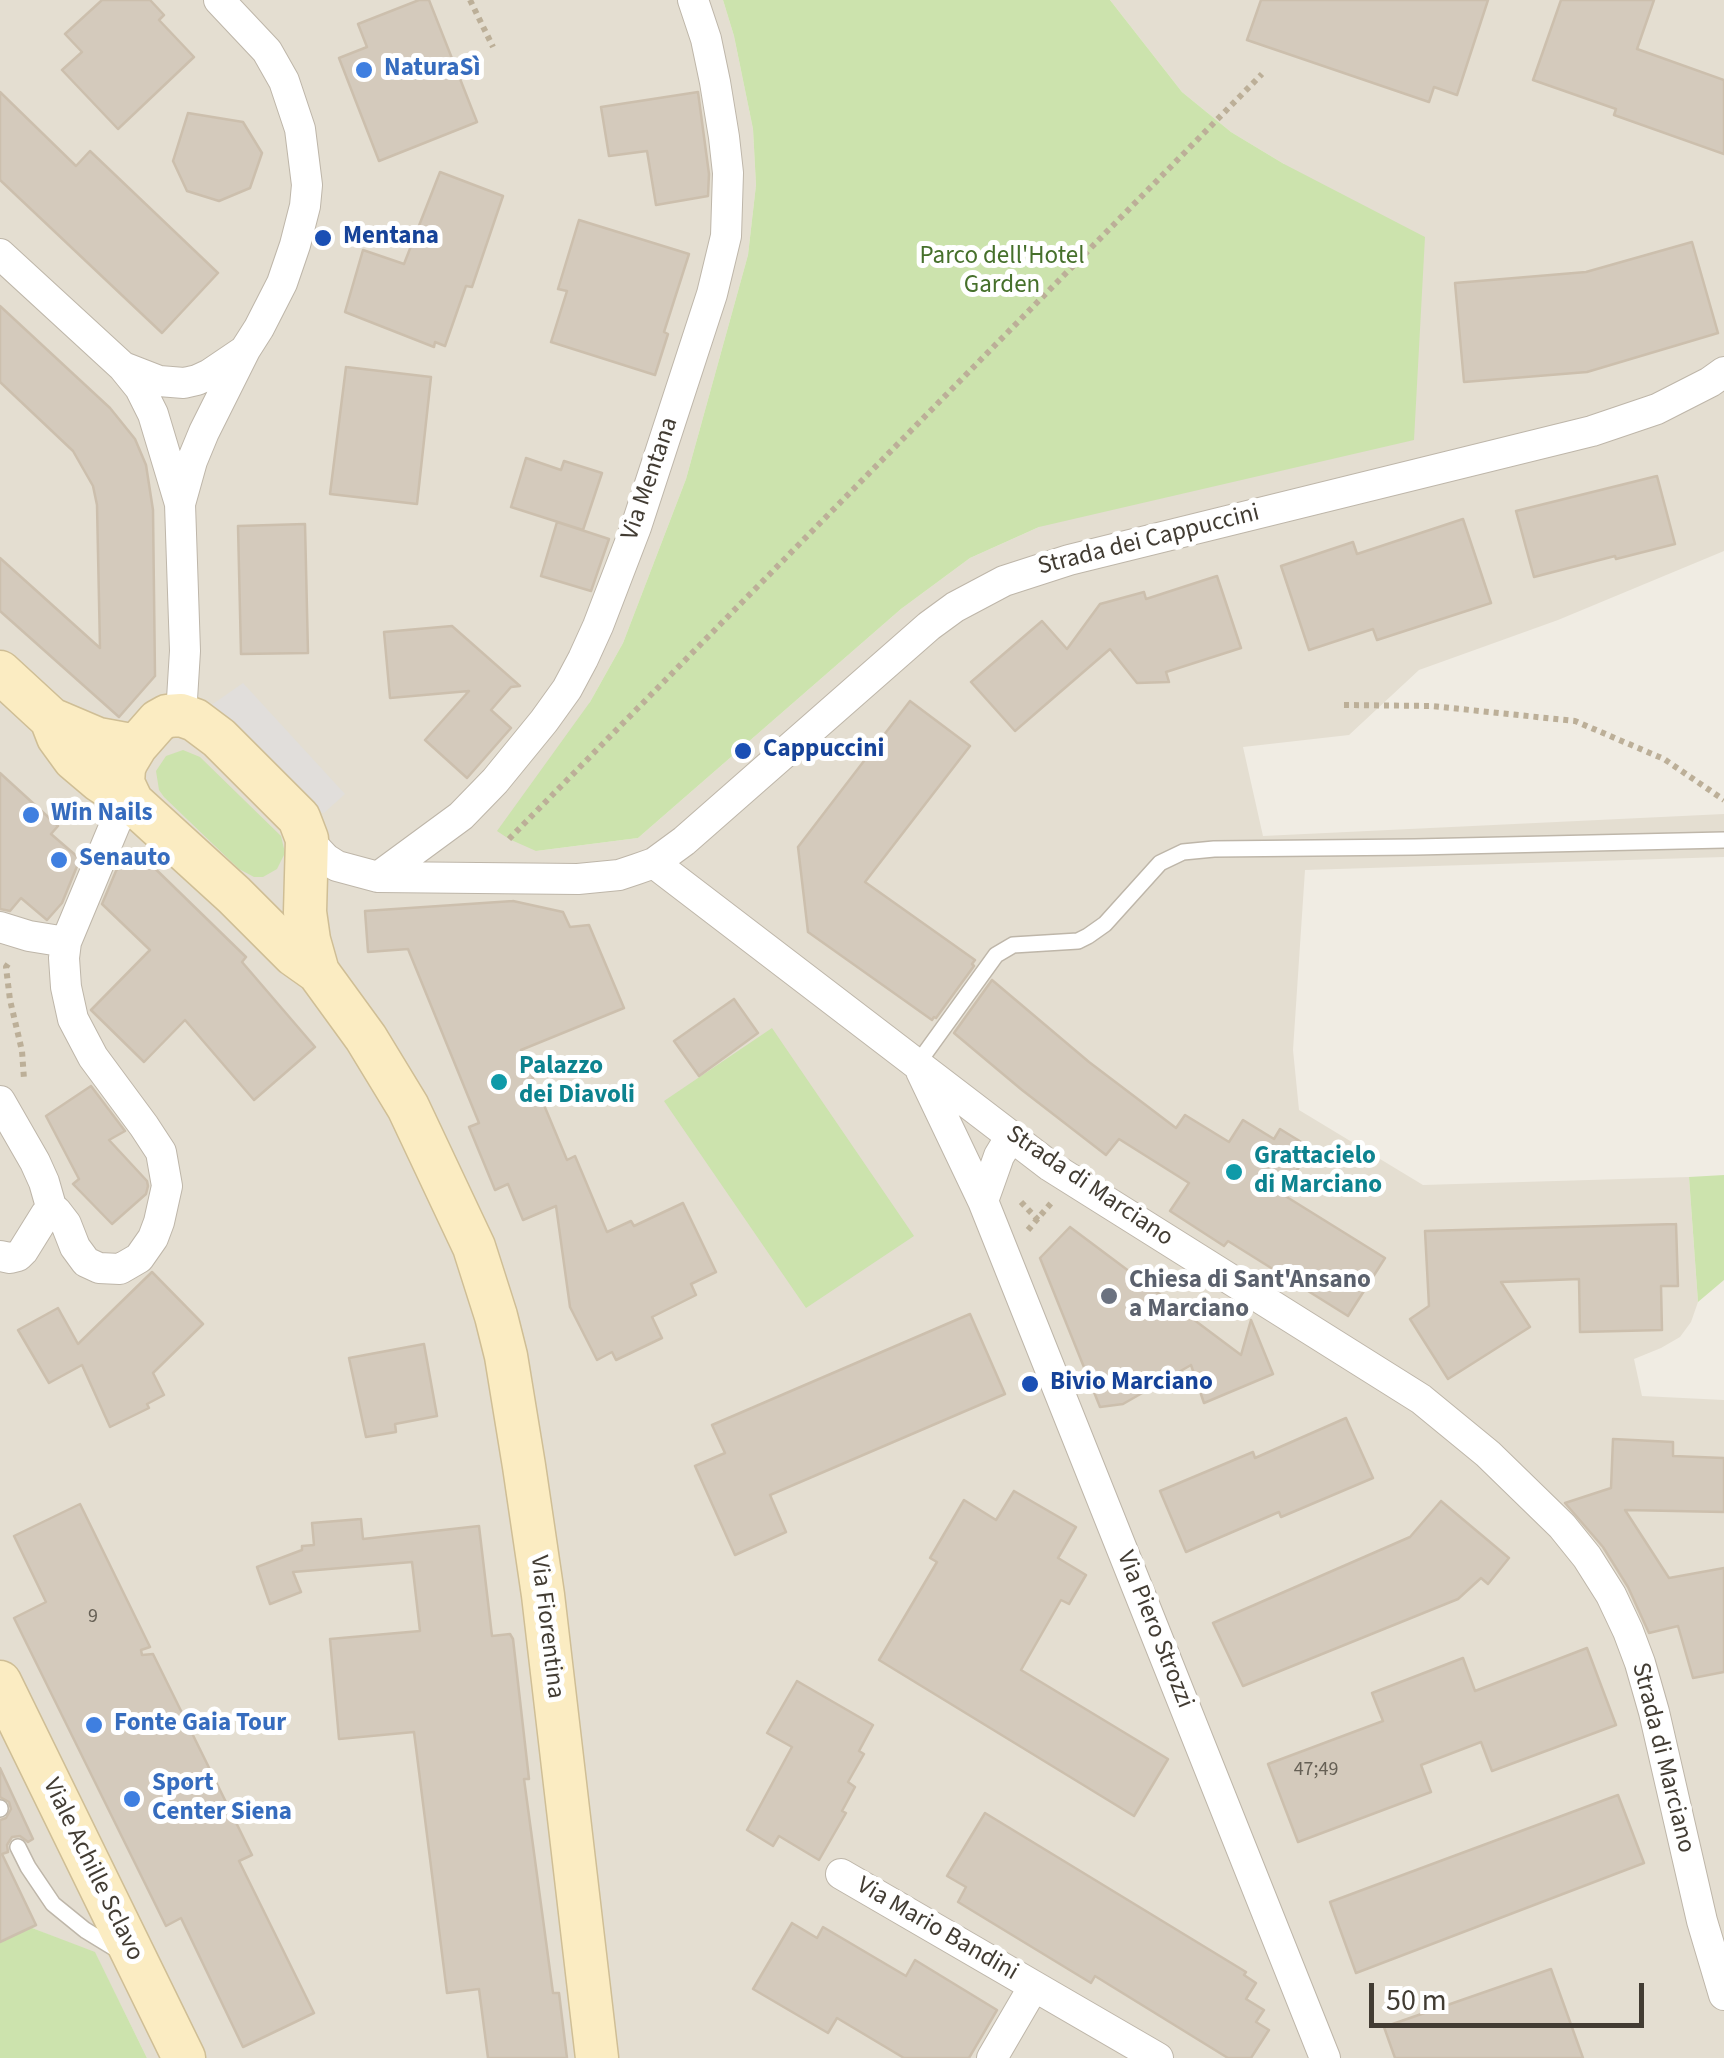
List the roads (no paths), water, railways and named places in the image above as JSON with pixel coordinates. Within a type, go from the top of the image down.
[{"type":"main road","points":[[0,672],[52,719],[98,739],[136,746]]},
{"type":"main road","points":[[132,802],[122,776],[126,762],[162,718],[181,715],[210,732],[299,818],[306,850],[304,912],[318,972]]},
{"type":"main road","points":[[52,719],[58,737],[74,758],[132,802],[294,955],[318,972]]},
{"type":"main road","points":[[234,896],[259,898],[276,892],[291,881],[306,850]]},
{"type":"main road","name":"Via Fiorentina","points":[[318,972],[376,1052],[408,1108],[456,1204],[500,1330],[543,1595],[597,2058]]},
{"type":"main road","name":"Viale Achille Sclavo","points":[[0,1682],[184,2058]]},
{"type":"street","points":[[180,504],[204,432],[272,304],[295,245],[304,206],[305,157],[296,114],[276,64],[219,0]]},
{"type":"street","name":"Via Mentana","points":[[378,877],[461,816],[544,721],[583,659],[636,526],[712,294],[726,236],[729,206],[724,137],[706,39],[693,0]]},
{"type":"street","points":[[0,254],[124,366],[153,414],[180,504],[185,651],[181,715]]},
{"type":"street","points":[[124,366],[160,380],[184,383],[210,374],[245,350]]},
{"type":"street","name":"Strada dei Cappuccini","points":[[654,863],[929,626],[955,606],[1004,581],[1068,560],[1592,431],[1657,408],[1724,372]]},
{"type":"street","points":[[3,1105],[35,1162],[52,1210],[59,1213],[86,1262],[99,1268],[120,1269],[138,1258],[152,1238],[164,1206],[164,1160],[156,1142],[93,1057],[73,1019],[66,987],[65,950],[116,822],[132,802]]},
{"type":"street","points":[[306,850],[337,866],[378,877],[588,879],[619,875],[654,863]]},
{"type":"street","name":"Strada di Marciano","points":[[654,863],[1076,1183],[1421,1399],[1476,1444],[1562,1526],[1611,1595],[1640,1663],[1713,1926],[1724,1995]]},
{"type":"street","points":[[0,927],[65,950]]},
{"type":"street","name":"Via Piero Strozzi","points":[[918,1063],[982,1202],[1325,2058]]},
{"type":"street","points":[[982,1202],[1011,1136]]},
{"type":"street","points":[[0,1256],[10,1258],[24,1251],[42,1218],[52,1210]]},
{"type":"street","name":"Via Mario Bandini","points":[[840,1874],[1158,2058]]},
{"type":"street","name":"Via Mario Bandini","points":[[992,2058],[1034,1986]]},
{"type":"lane","points":[[918,1063],[996,954],[1022,943],[1078,941],[1088,936],[1106,924],[1160,863],[1183,852],[1214,848],[1724,840]]},
{"type":"lane","points":[[18,1846],[34,1878],[54,1904],[84,1930],[137,1962]]},
{"type":"place","name":"NaturaSì","points":[[364,70]]},
{"type":"place","name":"Mentana","points":[[323,238]]},
{"type":"place","name":"Cappuccini","points":[[743,751]]},
{"type":"place","name":"Win Nails","points":[[31,815]]},
{"type":"place","name":"Senauto","points":[[59,860]]},
{"type":"place","name":"Palazzo dei Diavoli","points":[[499,1082]]},
{"type":"place","name":"Grattacielo di Marciano","points":[[1234,1172]]},
{"type":"place","name":"Chiesa di Sant'Ansano a Marciano","points":[[1109,1296]]},
{"type":"place","name":"Bivio Marciano","points":[[1030,1384]]},
{"type":"place","name":"Fonte Gaia Tour","points":[[94,1725]]},
{"type":"place","name":"Sport Center Siena","points":[[132,1799]]},
{"type":"park label","name":"Parco dell'Hotel Garden","points":[[1002,272]]}]
